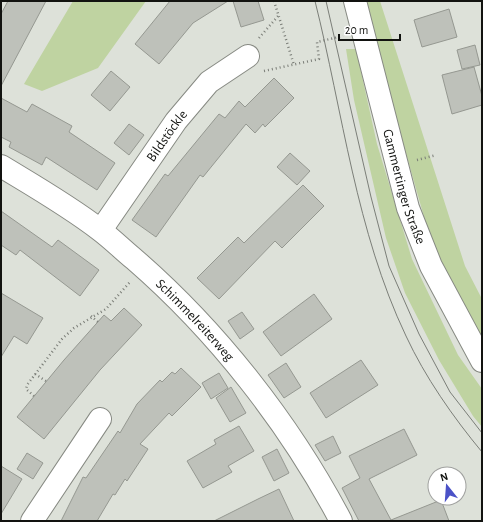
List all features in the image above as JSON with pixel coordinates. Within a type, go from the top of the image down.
[{"type":"street","name":"Gammertinger Straße","points":[[355,1],[408,208],[431,266],[482,361]]},
{"type":"street","name":"Bildstöckle","points":[[101,230],[176,121],[209,82],[248,56]]},
{"type":"street","name":"Schimmelreiterweg","points":[[1,166],[101,230],[167,288],[207,330],[248,380],[323,488],[341,521]]},
{"type":"street","points":[[32,521],[100,419]]},
{"type":"path","points":[[274,1],[294,65]]},
{"type":"path","points":[[264,30],[279,15]]},
{"type":"path","points":[[248,56],[263,71],[294,65],[319,59],[317,42]]},
{"type":"path","points":[[34,396],[26,389],[26,385],[62,339],[91,316],[106,309],[143,267]]},
{"type":"path","points":[[91,316],[98,322]]},
{"type":"path","points":[[35,374],[46,381]]},
{"type":"green space","points":[[73,1],[146,1],[98,68],[42,91],[24,84]]},
{"type":"green space","points":[[367,1],[380,1],[465,266],[482,299],[482,349],[440,273],[368,20]]},
{"type":"green space","points":[[346,49],[356,49],[377,144],[412,259],[458,355],[482,389],[482,427],[473,416],[439,360],[405,293],[386,238],[354,100]]},
{"type":"building","points":[[8,1],[46,1],[1,86],[1,14]]},
{"type":"building","points":[[170,1],[228,1],[193,23],[159,64],[135,44]]},
{"type":"building","points":[[233,1],[258,1],[264,20],[241,27]]},
{"type":"building","points":[[449,9],[457,37],[422,47],[414,20]]},
{"type":"building","points":[[475,45],[480,65],[462,69],[457,50]]},
{"type":"building","points":[[474,67],[482,96],[482,105],[452,114],[442,75]]},
{"type":"building","points":[[111,71],[130,87],[110,111],[91,95]]},
{"type":"building","points":[[274,78],[294,98],[265,127],[263,124],[255,133],[246,124],[203,177],[200,175],[156,237],[132,220],[165,174],[168,176],[219,114],[225,118],[239,101],[245,107]]},
{"type":"building","points":[[1,98],[27,112],[32,104],[72,126],[69,132],[115,163],[97,190],[46,157],[42,165],[9,147],[11,142],[1,137]]},
{"type":"building","points":[[129,124],[144,135],[129,155],[114,143]]},
{"type":"building","points":[[290,153],[310,171],[297,185],[277,167]]},
{"type":"building","points":[[303,185],[324,206],[282,248],[275,241],[219,299],[197,278],[238,237],[244,243]]},
{"type":"building","points":[[1,211],[52,247],[58,240],[99,270],[80,296],[20,250],[16,255],[1,245]]},
{"type":"building","points":[[1,293],[43,318],[27,344],[14,336],[1,357]]},
{"type":"building","points":[[314,294],[332,319],[281,356],[263,332]]},
{"type":"building","points":[[124,308],[142,325],[100,370],[44,439],[17,417],[64,360],[104,315],[111,321]]},
{"type":"building","points":[[242,312],[254,329],[240,339],[228,321]]},
{"type":"building","points":[[361,360],[378,385],[326,418],[310,393]]},
{"type":"building","points":[[286,363],[301,387],[284,398],[268,375]]},
{"type":"building","points":[[181,368],[201,387],[172,416],[169,413],[140,444],[148,449],[127,481],[125,479],[115,495],[113,494],[97,521],[61,521],[83,477],[86,478],[118,431],[120,433],[137,404],[160,380],[162,382],[172,372],[175,374]]},
{"type":"building","points":[[219,373],[228,388],[211,399],[202,383]]},
{"type":"building","points":[[231,387],[246,413],[230,422],[216,398]]},
{"type":"building","points":[[239,426],[254,451],[228,466],[232,472],[203,488],[187,461],[216,444],[214,440]]},
{"type":"building","points":[[404,429],[417,455],[369,479],[391,520],[427,506],[443,506],[449,521],[359,521],[342,488],[360,478],[349,456]]},
{"type":"building","points":[[333,436],[341,453],[325,461],[315,445]]},
{"type":"building","points":[[277,449],[289,473],[274,481],[262,457]]},
{"type":"building","points":[[27,453],[43,463],[33,479],[17,469]]},
{"type":"building","points":[[1,466],[22,479],[1,514]]},
{"type":"building","points":[[279,489],[294,521],[214,521],[258,499]]},
{"type":"tram line","points":[[315,1],[352,171],[375,255],[389,296],[406,336],[422,366],[450,411],[482,452]]},
{"type":"tram line","points":[[326,1],[371,197],[389,266],[419,334],[450,392],[482,433]]}]
